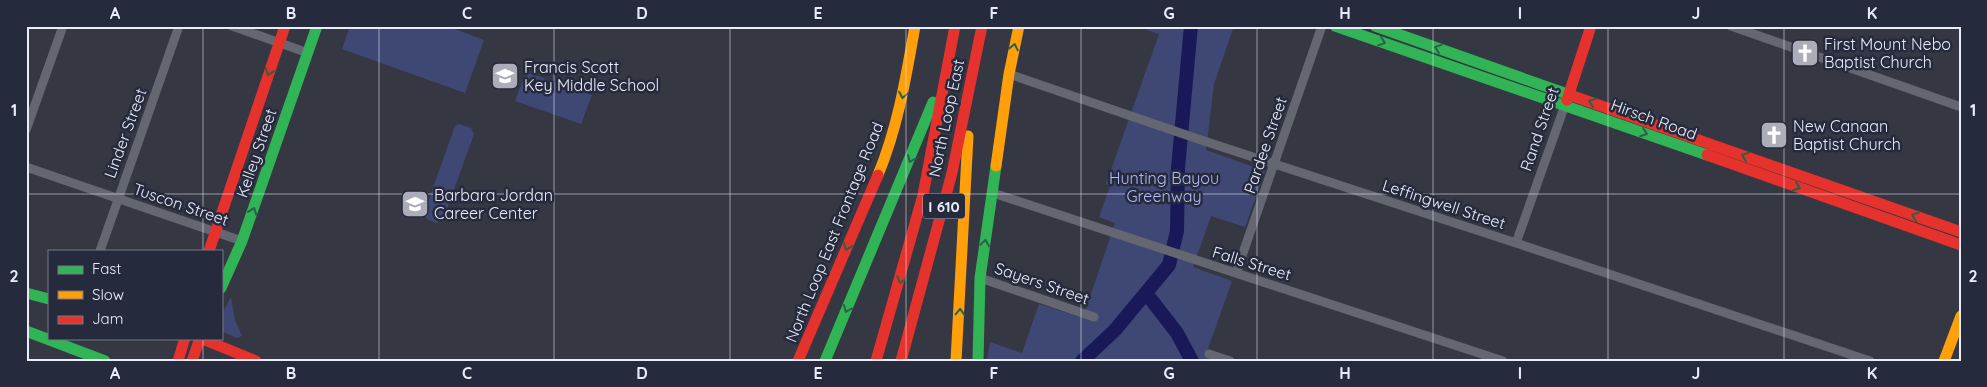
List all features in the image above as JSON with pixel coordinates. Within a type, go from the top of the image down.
[{"type":"main road","name":"Kelley Street","points":[[209,250],[285,26]]},
{"type":"main road","name":"Kelley Street","points":[[222,286],[242,241],[318,26]]},
{"type":"main road","name":"North Loop East Frontage Road","points":[[798,361],[887,154],[898,120],[915,26]]},
{"type":"main road","name":"North Loop East","points":[[874,361],[887,329],[914,233],[929,169],[955,26]]},
{"type":"main road","name":"North Loop East","points":[[902,361],[952,173],[982,26]]},
{"type":"main road","points":[[978,361],[980,278],[1009,74],[1019,26]]},
{"type":"main road","name":"Hirsch Road","points":[[1335,26],[1777,167],[1961,232]]},
{"type":"main road","name":"Hirsch Road","points":[[1375,26],[1773,179],[1961,245]]},
{"type":"main road","name":"Rand Street","points":[[1567,99],[1591,26]]},
{"type":"main road","points":[[825,361],[922,131],[951,48]]},
{"type":"main road","points":[[956,361],[965,187],[975,62]]},
{"type":"main road","points":[[1773,179],[1777,167]]},
{"type":"main road","points":[[26,293],[48,299]]},
{"type":"main road","points":[[1944,361],[1961,316]]},
{"type":"main road","points":[[26,330],[48,339]]},
{"type":"main road","points":[[51,340],[105,361]]},
{"type":"main road","points":[[193,356],[199,340]]},
{"type":"main road","points":[[205,340],[256,361]]},
{"type":"main road","points":[[178,361],[184,342]]},
{"type":"street","points":[[26,130],[63,26]]},
{"type":"street","name":"Linder Street","points":[[100,250],[179,26]]},
{"type":"street","points":[[232,26],[308,53]]},
{"type":"street","name":"Pardee Street","points":[[1236,273],[1322,26]]},
{"type":"street","points":[[1732,26],[1961,107]]},
{"type":"street","name":"Leffingwell Street","points":[[1009,74],[1168,129],[1870,361]]},
{"type":"street","name":"Rand Street","points":[[1516,243],[1567,99]]},
{"type":"street","name":"Tuscon Street","points":[[26,167],[242,241]]},
{"type":"street","name":"Falls Street","points":[[993,193],[1185,258],[1502,361]]},
{"type":"street","name":"Sayers Street","points":[[980,278],[1094,317]]},
{"type":"street","points":[[1472,361],[1475,351]]},
{"type":"street","points":[[1209,354],[1230,361]]},
{"type":"green space","points":[[350,26],[447,26],[484,40],[465,93],[342,49]]},
{"type":"green space","name":"Hunting Bayou Greenway","points":[[1149,26],[1234,26],[1214,84],[1206,150],[1265,171],[1245,227],[1211,216],[1193,267],[1232,281],[1205,357],[1214,361],[987,361],[990,342],[1022,353],[1039,304],[1083,318],[1115,223],[1099,217],[1110,186],[1106,184],[1159,34],[1147,30]]},
{"type":"green space","points":[[526,72],[592,95],[581,124],[515,101]]},
{"type":"green space","points":[[459,124],[471,128],[474,134],[443,220],[436,223],[427,219],[424,213],[455,126]]},
{"type":"green space","points":[[231,297],[235,320],[242,336],[237,338],[222,331],[222,313]]},
{"type":"waterway","points":[[1082,361],[1115,330],[1169,265],[1177,231],[1178,168],[1191,26]]},
{"type":"waterway","points":[[1146,293],[1177,333],[1192,361]]},
{"type":"traffic: fast","points":[[222,286],[242,241],[317,26]]},
{"type":"traffic: fast","points":[[1335,26],[1707,155]]},
{"type":"traffic: fast","points":[[1375,26],[1570,95]]},
{"type":"traffic: fast","points":[[825,361],[933,102]]},
{"type":"traffic: fast","points":[[978,361],[980,278],[996,166]]},
{"type":"traffic: fast","points":[[26,293],[48,299]]},
{"type":"traffic: fast","points":[[26,331],[48,339]]},
{"type":"traffic: fast","points":[[50,340],[105,361]]},
{"type":"traffic: slow","points":[[878,175],[896,120],[915,26]]},
{"type":"traffic: slow","points":[[996,166],[1009,74],[1019,26]]},
{"type":"traffic: slow","points":[[956,361],[968,136]]},
{"type":"traffic: slow","points":[[1944,361],[1961,316]]},
{"type":"traffic: jam","points":[[209,250],[285,26]]},
{"type":"traffic: jam","points":[[876,361],[923,195],[955,26]]},
{"type":"traffic: jam","points":[[901,361],[952,173],[982,26]]},
{"type":"traffic: jam","points":[[1567,100],[1591,26]]},
{"type":"traffic: jam","points":[[1570,95],[1961,232]]},
{"type":"traffic: jam","points":[[1707,155],[1961,245]]},
{"type":"traffic: jam","points":[[798,361],[878,175]]},
{"type":"traffic: jam","points":[[178,361],[184,340]]},
{"type":"traffic: jam","points":[[192,361],[199,340]]},
{"type":"traffic: jam","points":[[205,340],[256,361]]},
{"type":"place","name":"First Mount Nebo Baptist Church","points":[[1805,53]]},
{"type":"place","name":"Francis Scott Key Middle School","points":[[505,76]]},
{"type":"place","name":"New Canaan Baptist Church","points":[[1774,135]]},
{"type":"place","name":"Barbara Jordan Career Center","points":[[415,204]]}]
